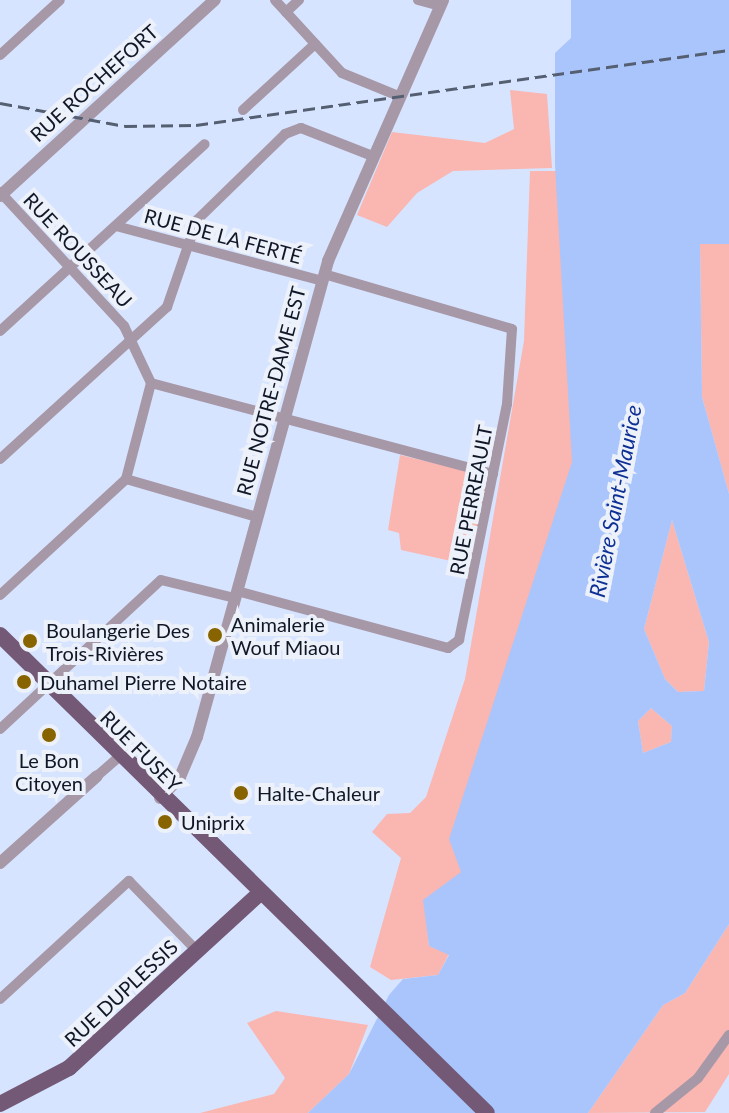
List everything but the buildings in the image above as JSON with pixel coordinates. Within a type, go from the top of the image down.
[{"type":"main road","name":"RUE FUSEY","points":[[0,635],[118,758],[487,1113]]},
{"type":"main road","name":"RUE DUPLESSIS","points":[[0,1104],[69,1068],[258,895]]},
{"type":"street","points":[[0,55],[60,0]]},
{"type":"street","name":"RUE ROCHEFORT","points":[[1,194],[215,0]]},
{"type":"street","points":[[275,0],[346,75],[396,95]]},
{"type":"street","points":[[286,12],[299,0]]},
{"type":"street","points":[[418,0],[442,3]]},
{"type":"street","name":"RUE NOTRE-DAME EST","points":[[160,798],[194,746],[323,278],[370,155],[442,3]]},
{"type":"street","points":[[243,110],[315,44]]},
{"type":"street","points":[[0,459],[170,302],[188,244],[202,214],[290,130],[370,155]]},
{"type":"street","points":[[0,331],[205,144]]},
{"type":"street","name":"RUE ROUSSEAU","points":[[1,194],[70,267],[131,340],[151,383]]},
{"type":"street","name":"RUE DE LA FERTÉ","points":[[116,226],[323,278]]},
{"type":"street","name":"RUE PERREAULT","points":[[236,594],[455,647],[508,395],[510,326],[323,278]]},
{"type":"street","points":[[0,595],[126,479],[151,383],[493,474]]},
{"type":"street","points":[[126,479],[257,517]]},
{"type":"street","points":[[0,729],[164,579],[236,594]]},
{"type":"street","points":[[0,863],[118,758]]},
{"type":"street","points":[[0,999],[129,881],[196,950]]},
{"type":"street","points":[[655,1113],[698,1078],[729,1035]]},
{"type":"shaded area","points":[[510,90],[547,94],[552,168],[453,171],[417,193],[387,227],[357,215],[392,132],[485,143],[514,129]]},
{"type":"shaded area","points":[[530,171],[560,171],[577,462],[466,881],[424,901],[429,946],[449,954],[438,975],[391,980],[370,967],[401,858],[372,832],[387,814],[410,813],[426,797],[465,679],[524,341]]},
{"type":"shaded area","points":[[700,243],[729,244],[729,494],[702,397]]},
{"type":"shaded area","points":[[400,455],[494,477],[474,566],[401,550],[399,533],[388,530]]},
{"type":"shaded area","points":[[672,520],[709,642],[704,691],[678,692],[665,679],[644,629]]},
{"type":"shaded area","points":[[651,708],[672,726],[671,742],[643,753],[638,721]]},
{"type":"shaded area","points":[[729,924],[729,1074],[705,1112],[588,1113],[663,1005],[685,993]]},
{"type":"shaded area","points":[[276,1011],[368,1025],[349,1074],[308,1113],[200,1113],[274,1094],[285,1078],[247,1023]]},
{"type":"water","name":"Rivière Saint-Maurice","points":[[571,0],[729,0],[729,244],[700,244],[702,397],[729,494],[729,924],[685,993],[663,1005],[588,1113],[308,1113],[349,1074],[389,995],[403,979],[438,975],[449,955],[429,946],[423,900],[461,872],[449,839],[572,462],[555,165],[555,53],[571,38]],"holes":[[[672,520],[709,642],[704,691],[678,692],[665,679],[644,629]],[[651,708],[672,726],[671,742],[643,753],[638,721]]]},
{"type":"railway","points":[[0,103],[125,126],[196,125],[729,50]]},
{"type":"place","name":"Animalerie Wouf Miaou","points":[[215,635]]},
{"type":"place","name":"Boulangerie Des Trois-Rivières","points":[[30,641]]},
{"type":"place","name":"Duhamel Pierre Notaire","points":[[24,682]]},
{"type":"place","name":"Le Bon Citoyen","points":[[49,735]]},
{"type":"place","name":"Halte-Chaleur","points":[[241,793]]},
{"type":"place","name":"Uniprix","points":[[165,822]]}]
